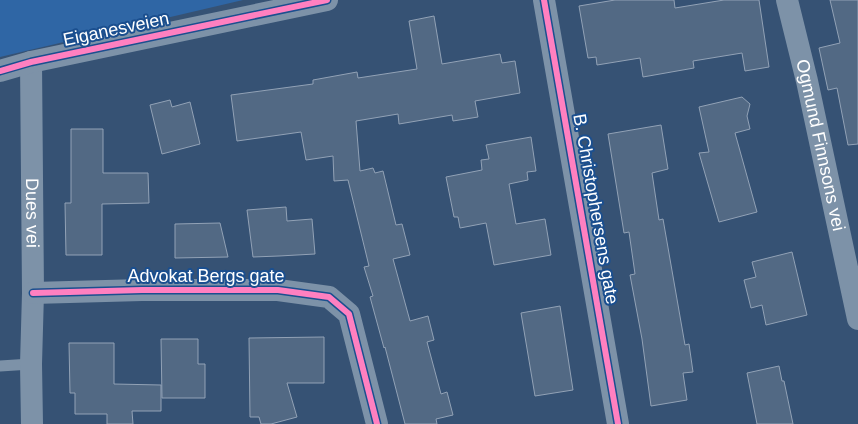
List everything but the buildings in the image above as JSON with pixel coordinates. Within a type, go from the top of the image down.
[{"type":"street","name":"Eiganesveien","points":[[0,71],[31,62],[327,0]]},
{"type":"street","name":"B. Christophersens gate","points":[[544,0],[618,424]]},
{"type":"street","name":"Ogmund Finnsons vei","points":[[787,0],[807,81],[858,319]]},
{"type":"street","name":"Dues vei","points":[[31,62],[34,293],[32,424]]},
{"type":"street","name":"Advokat Bergs gate","points":[[34,293],[142,290],[278,290],[329,297],[349,314],[378,424]]},
{"type":"lane","points":[[0,366],[32,364]]},
{"type":"shaded area","points":[[0,0],[243,0],[0,57]]},
{"type":"cycle path","points":[[0,71],[31,62],[327,0]]},
{"type":"cycle path","points":[[544,0],[618,424]]},
{"type":"cycle path","points":[[33,293],[142,290],[278,290],[329,297],[349,314],[377,424]]}]
